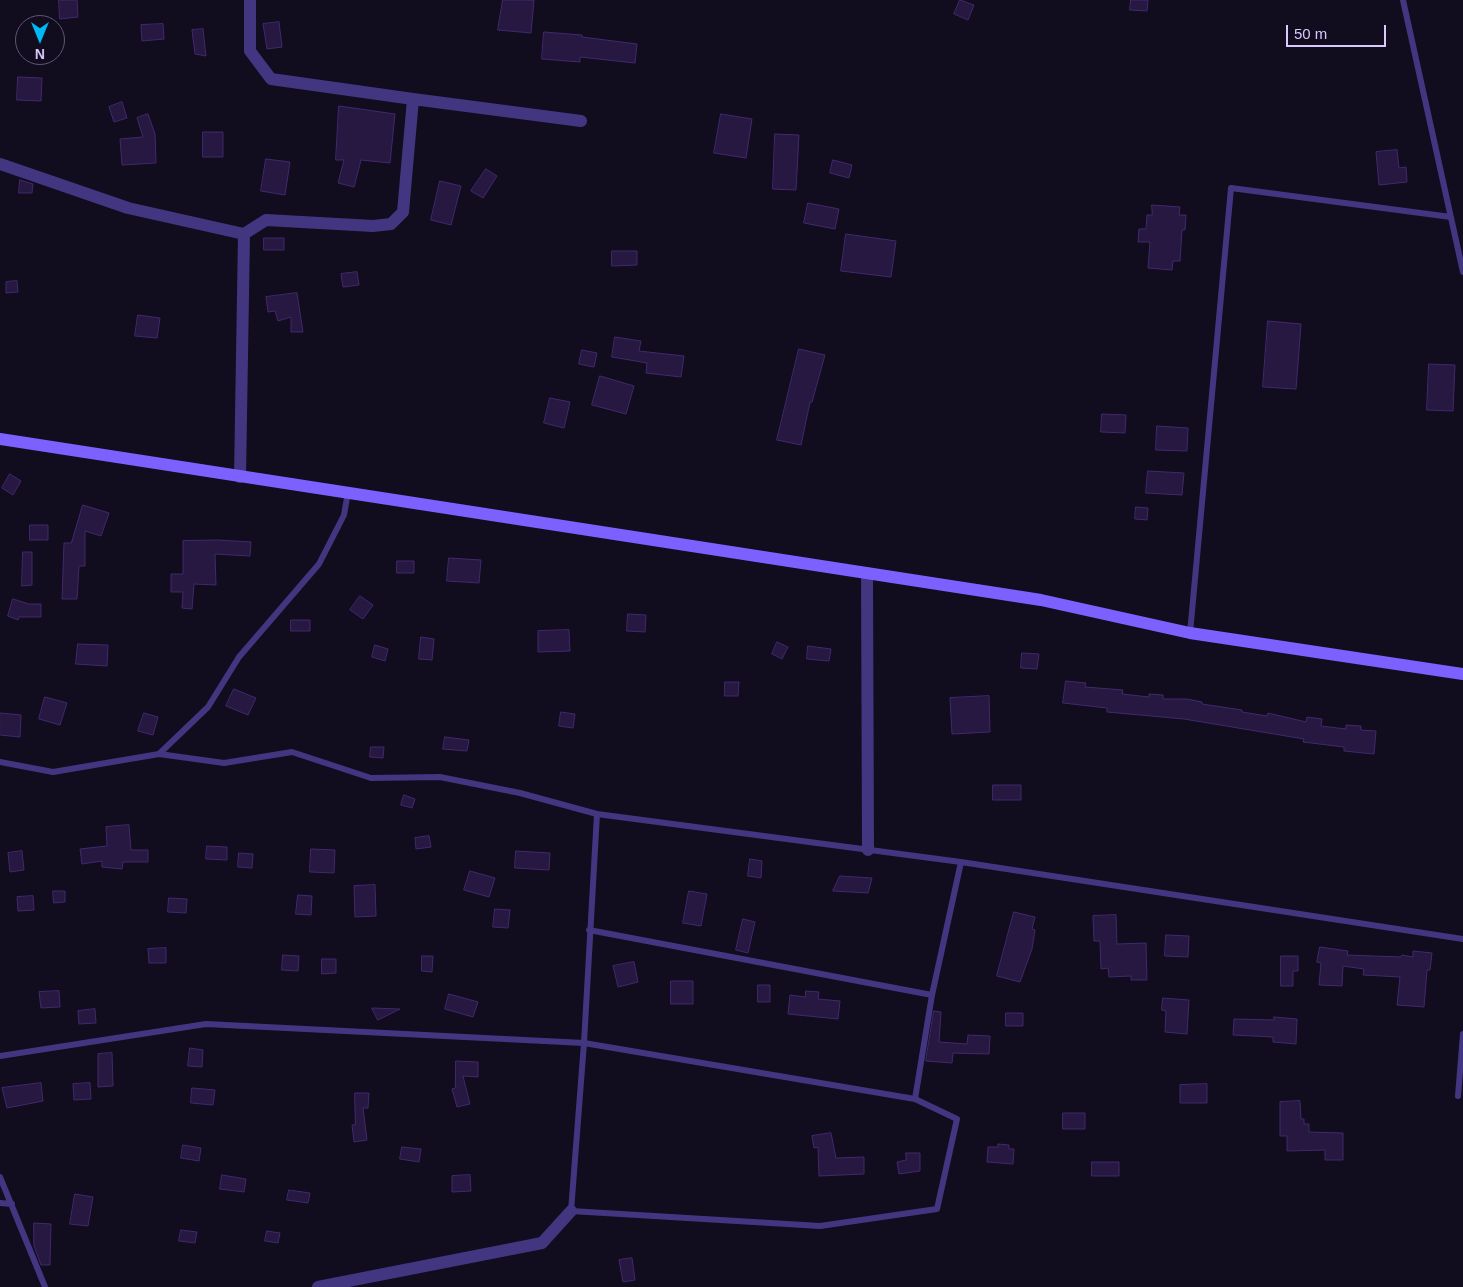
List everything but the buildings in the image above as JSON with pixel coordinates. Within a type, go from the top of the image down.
[{"type":"main road","points":[[0,439],[1041,600],[1190,633],[1463,674]]},
{"type":"street","points":[[250,0],[250,51],[271,78],[414,99],[581,120]]},
{"type":"street","points":[[0,164],[128,208],[244,234],[266,220],[373,226],[391,224],[403,212],[414,99]]},
{"type":"street","points":[[240,477],[244,234]]},
{"type":"street","points":[[867,573],[868,850]]},
{"type":"street","points":[[318,1287],[542,1243],[571,1211]]},
{"type":"lane","points":[[1403,0],[1463,272]]},
{"type":"lane","points":[[1190,633],[1231,188],[1451,217]]},
{"type":"lane","points":[[159,754],[208,707],[239,657],[319,564],[344,515],[348,492]]},
{"type":"lane","points":[[0,762],[53,772],[159,754],[224,763],[292,752],[371,778],[440,777],[520,793],[596,814],[961,862],[1463,938]]},
{"type":"lane","points":[[0,1056],[206,1024],[584,1043],[915,1099],[957,1119],[937,1209],[820,1226],[571,1211],[584,1043],[596,814]]},
{"type":"lane","points":[[915,1099],[932,995],[961,862]]},
{"type":"lane","points":[[589,930],[932,995]]},
{"type":"lane","points":[[1458,1096],[1463,1034]]},
{"type":"lane","points":[[0,1177],[45,1287]]},
{"type":"lane","points":[[0,1203],[12,1204]]}]
